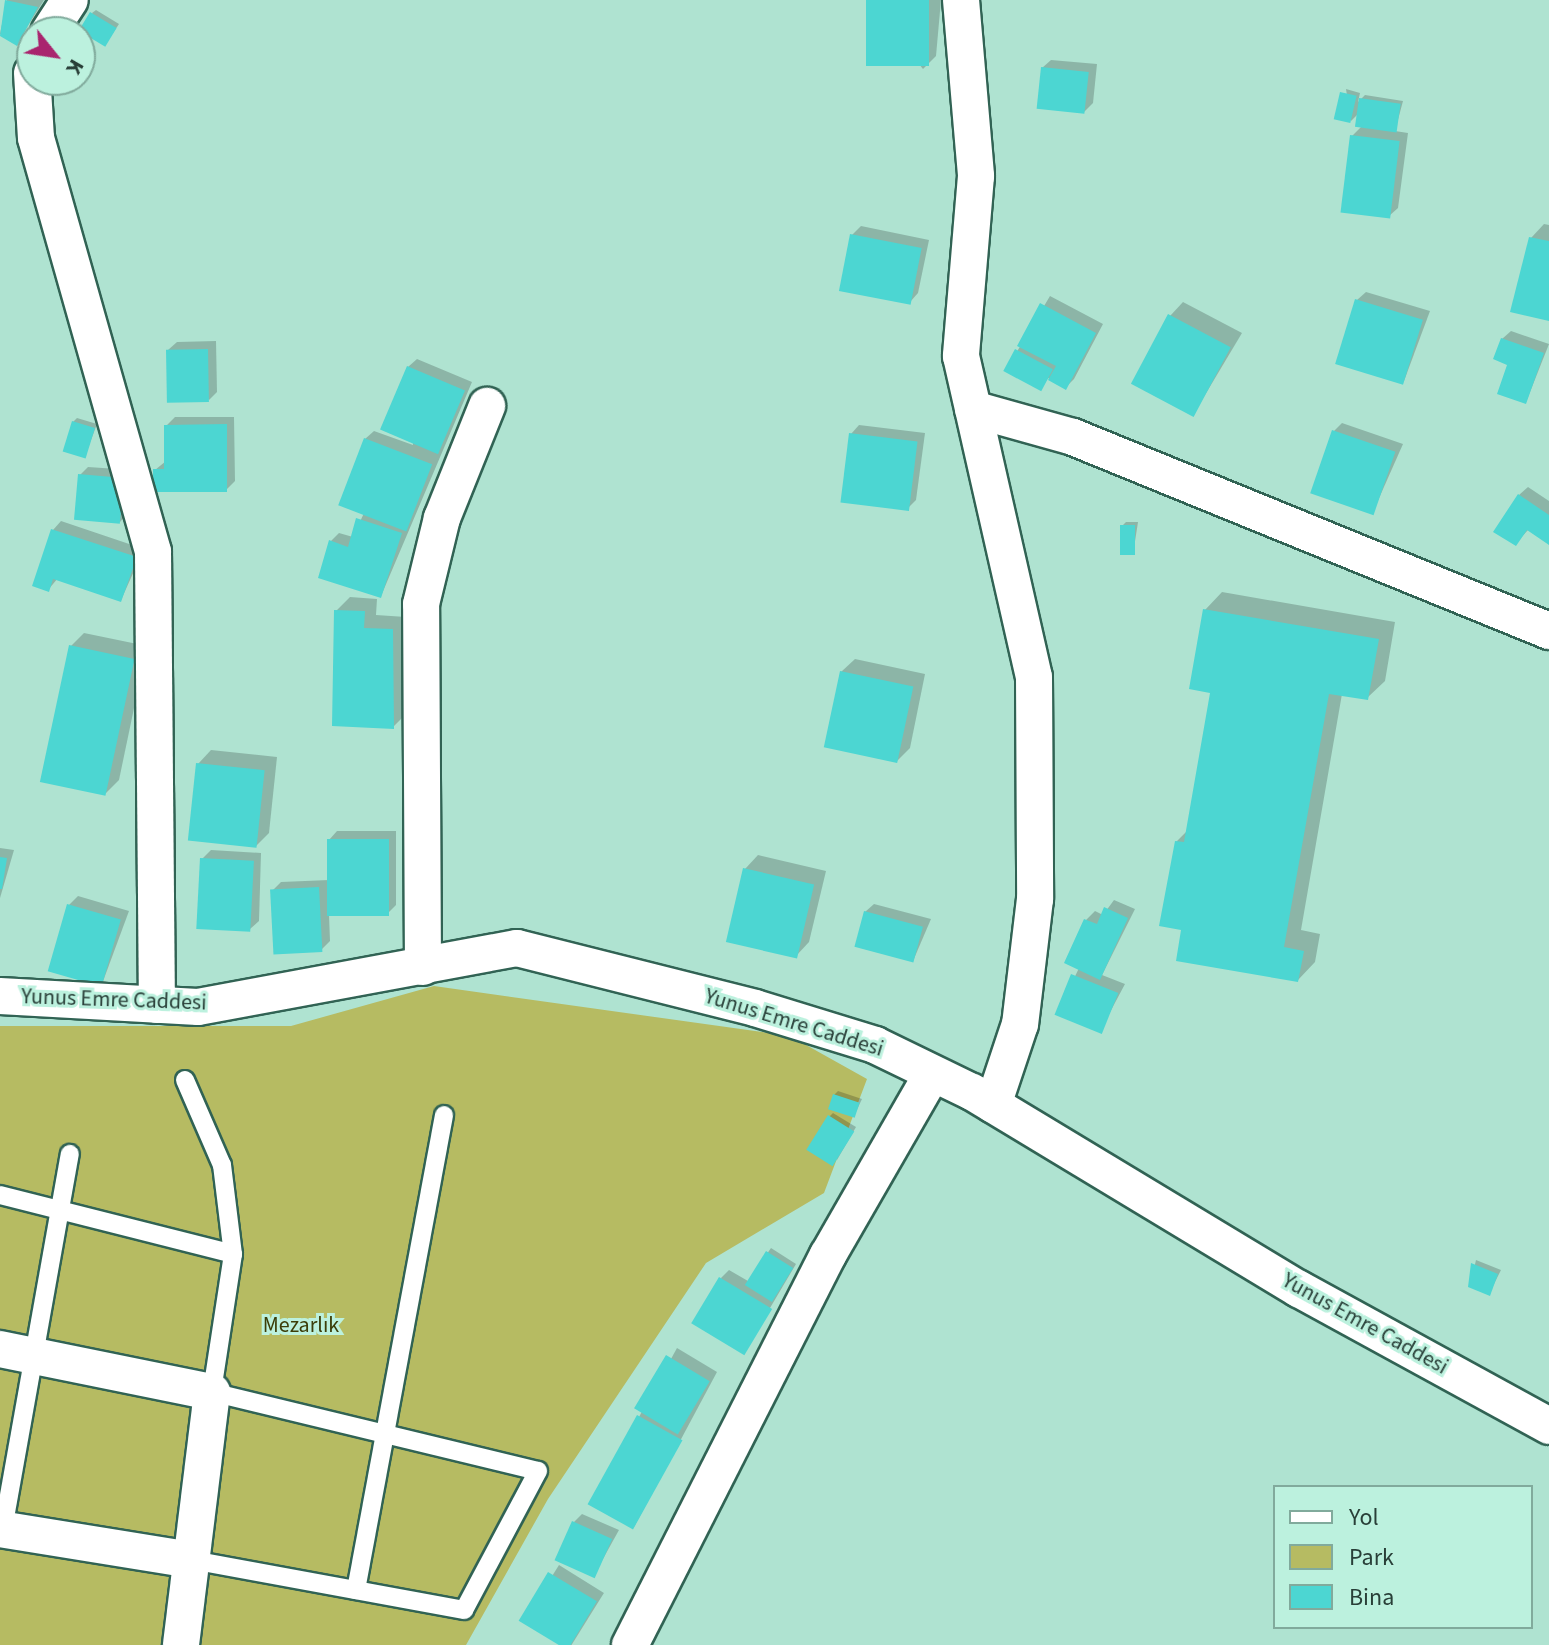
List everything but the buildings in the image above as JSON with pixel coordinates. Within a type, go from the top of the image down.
[{"type":"street","points":[[961,0],[976,176],[961,356],[1034,677],[1035,899],[1020,1024],[993,1105]]},
{"type":"street","points":[[33,96],[36,138],[153,552],[157,1005]]},
{"type":"street","points":[[423,967],[421,604],[442,518],[487,406]]},
{"type":"street","points":[[973,409],[1073,437],[1549,631]]},
{"type":"street","name":"Yunus Emre Caddesi","points":[[0,996],[198,1007],[517,948],[755,1008],[875,1045],[993,1105],[1299,1289],[1549,1426]]},
{"type":"street","points":[[630,1645],[659,1595],[828,1255],[932,1074]]},
{"type":"street","points":[[17,1352],[212,1392],[181,1645]]},
{"type":"street","points":[[2,1529],[191,1560]]},
{"type":"street","points":[[657,1645],[659,1595]]},
{"type":"lane","points":[[185,1080],[222,1165],[233,1254],[212,1392],[538,1471],[464,1610],[191,1560]]},
{"type":"lane","points":[[356,1590],[389,1435],[444,1115]]},
{"type":"lane","points":[[2,1529],[17,1352],[60,1210],[70,1154]]},
{"type":"lane","points":[[0,1195],[233,1254]]},
{"type":"green space","name":"Mezarlık","points":[[434,986],[790,1036],[867,1079],[824,1193],[706,1263],[548,1499],[466,1645],[0,1645],[0,1026],[291,1026]]}]
